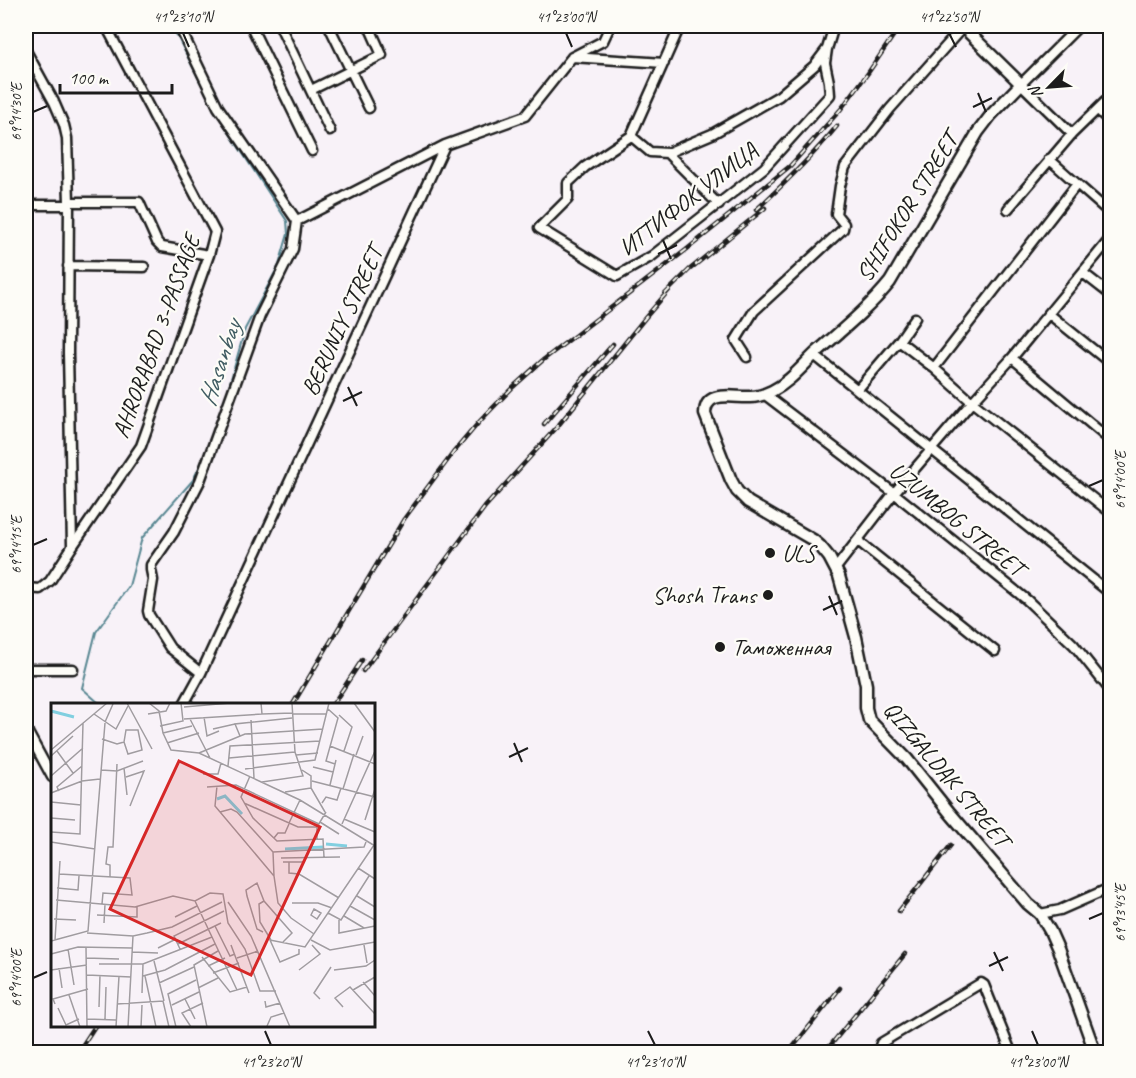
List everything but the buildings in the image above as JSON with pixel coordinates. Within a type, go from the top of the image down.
[{"type":"street","name":"AHRORABAD 3-PASSAGE","points":[[26,588],[40,589],[50,581],[141,446],[209,255],[215,231],[106,26]]},
{"type":"street","points":[[179,26],[218,107],[297,221],[293,249],[260,316],[200,481],[174,532],[151,565],[153,580],[148,611],[170,648],[201,673]]},
{"type":"street","points":[[251,26],[312,151]]},
{"type":"street","points":[[280,26],[330,130]]},
{"type":"street","points":[[328,26],[369,108]]},
{"type":"street","points":[[311,90],[382,55],[369,26]]},
{"type":"street","points":[[297,221],[445,145],[525,116],[572,57],[603,41],[610,26]]},
{"type":"street","points":[[631,136],[680,26]]},
{"type":"street","name":"ИТТИФОК УЛИЦА","points":[[827,49],[814,66],[779,96],[712,134],[667,153],[650,153],[631,136],[585,167],[568,183],[568,199],[539,228],[617,276],[652,256],[764,168],[830,95],[825,63],[834,26]]},
{"type":"street","points":[[747,357],[736,343],[736,338],[754,311],[843,229],[844,224],[836,214],[845,167],[890,109],[964,26],[1072,134]]},
{"type":"street","name":"SHIFOKOR STREET","points":[[733,396],[749,397],[764,394],[787,382],[876,299],[890,282],[978,132],[991,115],[1079,26]]},
{"type":"street","points":[[26,51],[54,102],[67,138],[72,547]]},
{"type":"street","points":[[572,57],[664,63]]},
{"type":"street","points":[[1008,209],[1049,159],[1110,97]]},
{"type":"street","points":[[1098,110],[1110,122]]},
{"type":"street","name":"BERUNIY STREET","points":[[185,703],[445,145]]},
{"type":"street","points":[[667,153],[719,205]]},
{"type":"street","points":[[1049,159],[1110,213]]},
{"type":"street","points":[[934,368],[1077,184]]},
{"type":"street","points":[[26,205],[139,202],[157,242],[162,247],[209,255]]},
{"type":"street","points":[[837,568],[894,493],[1012,358],[1110,239]]},
{"type":"street","points":[[68,266],[144,267]]},
{"type":"street","points":[[1083,273],[1110,294]]},
{"type":"street","points":[[1049,314],[1110,363]]},
{"type":"street","points":[[858,389],[899,341],[915,318]]},
{"type":"street","points":[[899,341],[1110,512]]},
{"type":"street","points":[[814,355],[1110,593]]},
{"type":"street","points":[[1012,358],[1110,440]]},
{"type":"street","name":"UZUMBOG STREET","points":[[764,394],[894,493],[1027,600],[1074,645],[1110,690]]},
{"type":"street","name":"QIZGALDAK STREET","points":[[733,396],[712,399],[706,404],[705,410],[727,472],[735,487],[748,502],[817,543],[837,568],[856,637],[866,685],[866,708],[869,720],[907,759],[1028,904],[1040,914],[1058,949],[1095,1053]]},
{"type":"street","points":[[858,541],[995,651]]},
{"type":"street","points":[[26,669],[74,669]]},
{"type":"street","points":[[26,729],[50,765]]},
{"type":"street","points":[[1040,914],[1060,910],[1110,890]]},
{"type":"street","points":[[881,1048],[981,982],[1011,1053]]},
{"type":"waterway","name":"Hasanbay","points":[[172,26],[215,111],[287,221],[288,234],[279,265],[245,329],[224,404]]},
{"type":"waterway","name":"Hasanbay","points":[[99,703],[82,688],[96,632],[129,586],[142,538],[193,480],[208,449]]},
{"type":"railway","points":[[294,703],[404,519],[480,421],[543,360],[686,250],[790,166],[841,109],[900,26]]},
{"type":"railway","points":[[756,210],[798,170],[837,126]]},
{"type":"railway","points":[[665,294],[689,270],[765,208]]},
{"type":"railway","points":[[363,671],[485,507],[557,427],[670,289]]},
{"type":"railway","points":[[544,424],[613,344]]},
{"type":"railway","points":[[334,703],[362,660]]},
{"type":"railway","points":[[899,911],[951,845]]},
{"type":"railway","points":[[825,1052],[905,954]]},
{"type":"railway","points":[[789,1052],[840,988]]},
{"type":"railway","points":[[78,1052],[94,1027]]},
{"type":"place","name":"ULS","points":[[770,553]]},
{"type":"place","name":"Shosh Trans","points":[[768,595]]},
{"type":"place","name":"Таможенная","points":[[720,647]]}]
